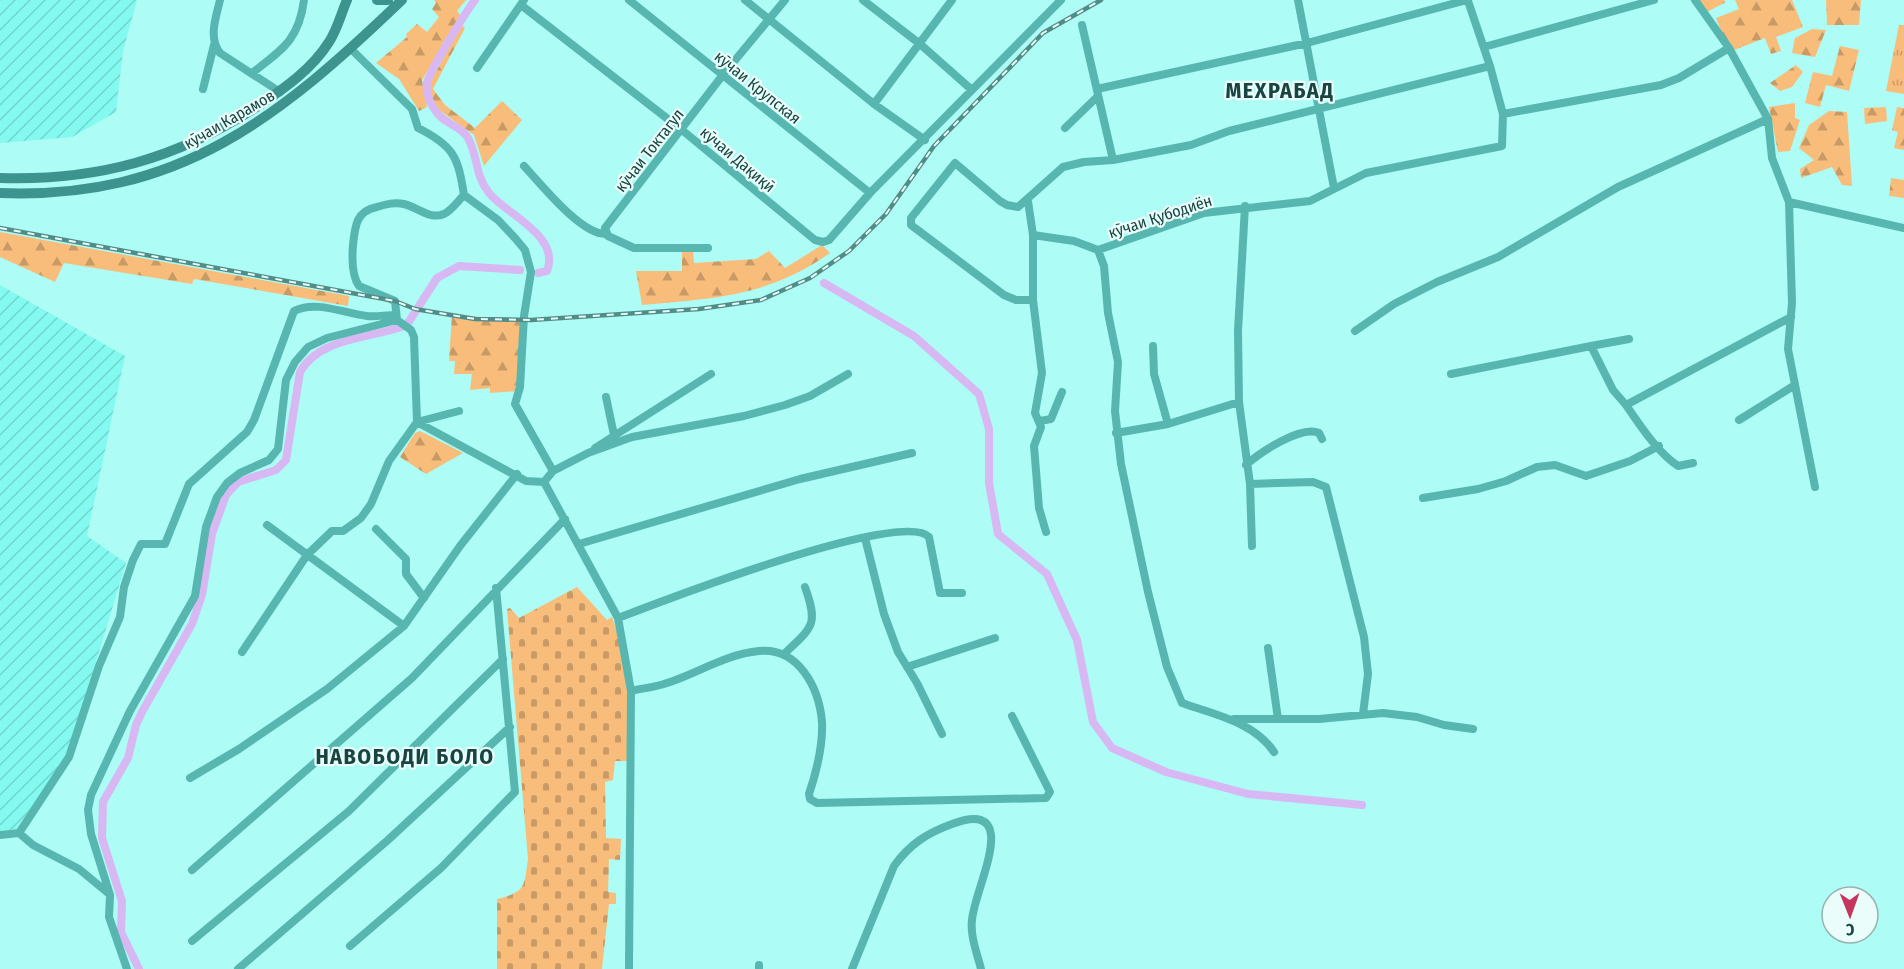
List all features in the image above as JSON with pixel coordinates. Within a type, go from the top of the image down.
[{"type":"main road","name":"кӯчаи Карамов","points":[[0,178],[44,179],[85,175],[126,166],[169,153],[223,129],[280,92],[312,64],[329,42],[347,0]]},
{"type":"main road","points":[[377,0],[388,0]]},
{"type":"main road","name":"кӯчаи Карамов","points":[[0,193],[37,194],[78,191],[124,181],[202,155],[250,128],[287,103],[351,49],[402,0]]},
{"type":"street","points":[[203,89],[214,45],[213,35],[220,0]]},
{"type":"street","points":[[252,73],[288,45],[298,27],[304,0]]},
{"type":"street","name":"кӯчаи Крупская","points":[[629,0],[870,193]]},
{"type":"street","points":[[745,0],[874,104],[925,140]]},
{"type":"street","name":"кӯчаи Токтагул","points":[[606,234],[605,228],[722,76],[785,0]]},
{"type":"street","points":[[863,0],[920,44],[972,90]]},
{"type":"street","points":[[874,104],[952,0]]},
{"type":"street","points":[[870,193],[925,140],[1061,0]]},
{"type":"street","points":[[1298,0],[1334,188]]},
{"type":"street","points":[[1065,128],[1097,92],[1306,43],[1468,0],[1503,114],[1661,85],[1679,78],[1729,48]]},
{"type":"street","points":[[1484,47],[1654,0]]},
{"type":"street","points":[[1695,0],[1729,48],[1768,119],[1772,158],[1789,202],[1791,317],[1788,349],[1815,487]]},
{"type":"street","points":[[477,68],[523,2]]},
{"type":"street","name":"кӯчаи Дақиқӣ","points":[[523,2],[815,240],[826,241],[870,193]]},
{"type":"street","points":[[1082,25],[1113,160]]},
{"type":"street","points":[[214,45],[220,53],[280,92]]},
{"type":"street","points":[[351,49],[412,109],[418,128],[451,149],[459,167],[464,195],[498,220],[525,250],[531,272],[524,316],[520,387],[515,404],[553,471]]},
{"type":"street","points":[[1033,300],[1016,300],[1004,295],[911,225],[913,214],[955,163],[1007,205],[1018,207],[1028,201],[1063,167],[1076,163],[1113,160],[1191,145],[1229,131],[1490,66]]},
{"type":"street","name":"кӯчаи Қубодиён","points":[[1033,235],[1074,241],[1098,250],[1204,213],[1245,206],[1299,203],[1319,198],[1366,173],[1502,146],[1503,114]]},
{"type":"street","points":[[1355,331],[1394,304],[1437,282],[1498,257],[1618,187],[1768,119]]},
{"type":"street","points":[[524,166],[562,207],[595,233],[606,234],[628,248],[708,248]]},
{"type":"street","points":[[396,318],[395,301],[359,286],[356,281],[352,252],[359,216],[367,208],[391,202],[405,204],[431,215],[442,215],[464,195]]},
{"type":"street","points":[[1028,201],[1033,235],[1033,300],[1042,361],[1035,413],[1041,427],[1034,446],[1039,508],[1046,532]]},
{"type":"street","points":[[1789,202],[1904,228]]},
{"type":"street","points":[[1245,206],[1238,332],[1239,402],[1250,484],[1252,546]]},
{"type":"street","points":[[1098,250],[1104,266],[1108,313],[1118,362],[1116,433],[1148,592],[1175,687],[1182,703],[1232,719],[1268,744],[1274,752]]},
{"type":"street","points":[[0,835],[19,832],[69,757],[99,666],[120,617],[124,587],[136,550],[141,544],[165,544],[189,484],[247,432],[254,420],[294,311],[304,306],[347,310],[366,316],[396,318],[411,330],[414,336],[417,422],[389,461],[372,504],[361,518],[342,531],[332,531],[307,555],[242,652]]},
{"type":"street","points":[[1626,405],[1791,317]]},
{"type":"street","points":[[128,969],[109,917],[110,895],[91,834],[88,810],[91,795],[129,711],[195,596],[206,527],[216,497],[227,483],[240,473],[269,460],[278,449],[286,380],[295,362],[308,347],[327,338],[396,318]]},
{"type":"street","points":[[1451,374],[1629,339]]},
{"type":"street","points":[[1153,346],[1154,374],[1168,424]]},
{"type":"street","points":[[1591,346],[1613,390],[1659,446],[1678,466],[1693,463]]},
{"type":"street","points":[[588,453],[711,374]]},
{"type":"street","points":[[544,482],[553,471],[588,453],[632,437],[744,416],[785,405],[810,396],[848,374]]},
{"type":"street","points":[[1739,420],[1795,385]]},
{"type":"street","points":[[1040,421],[1051,419],[1062,392]]},
{"type":"street","points":[[606,397],[614,435]]},
{"type":"street","points":[[1116,433],[1168,424],[1239,402]]},
{"type":"street","points":[[417,422],[459,411]]},
{"type":"street","points":[[417,422],[472,454],[517,474],[526,481],[544,482]]},
{"type":"street","points":[[1246,465],[1261,452],[1307,431],[1319,433],[1322,439]]},
{"type":"street","points":[[1423,498],[1487,486],[1537,467],[1555,465],[1586,476],[1630,460],[1659,446]]},
{"type":"street","points":[[579,544],[800,479],[912,453]]},
{"type":"street","points":[[190,778],[239,749],[327,689],[404,626],[460,546],[517,474]]},
{"type":"street","points":[[544,482],[618,618],[631,691],[629,969]]},
{"type":"street","points":[[1250,484],[1313,482],[1326,487],[1364,637],[1368,674],[1363,714]]},
{"type":"street","points":[[192,870],[412,678],[496,588],[565,519]]},
{"type":"street","points":[[267,525],[404,626]]},
{"type":"street","points":[[376,529],[406,559],[406,574],[424,598]]},
{"type":"street","points":[[618,618],[818,548],[905,531],[925,533],[932,543],[940,593],[962,593]]},
{"type":"street","points":[[865,538],[884,614],[898,652],[942,734]]},
{"type":"street","points":[[784,654],[813,624],[813,613],[806,587]]},
{"type":"street","points":[[350,946],[441,868],[515,792],[496,588]]},
{"type":"street","points":[[907,667],[995,638]]},
{"type":"street","points":[[1268,648],[1278,719]]},
{"type":"street","points":[[631,691],[667,683],[736,655],[760,650],[784,654],[798,664],[810,681],[818,702],[822,724],[809,794],[810,799],[817,803],[1046,798],[1050,792],[1012,716]]},
{"type":"street","points":[[192,941],[349,811],[503,659]]},
{"type":"street","points":[[1232,719],[1363,714],[1417,717],[1444,725],[1473,729]]},
{"type":"street","points":[[238,969],[388,840],[510,727]]},
{"type":"street","points":[[852,969],[894,866],[904,852],[917,840],[969,818],[980,819],[986,824],[992,831],[994,843],[975,900],[972,920],[972,934],[981,969]]},
{"type":"street","points":[[19,832],[33,845],[79,869],[110,895]]},
{"type":"shaded area","points":[[0,0],[137,0],[123,51],[116,112],[72,137],[0,143]]},
{"type":"shaded area","points":[[0,285],[125,356],[87,536],[126,563],[79,718],[62,764],[16,829],[0,831]]},
{"type":"green space","points":[[434,0],[466,0],[457,11],[461,16],[422,80],[427,107],[419,111],[399,79],[376,63],[407,37],[406,34],[417,24],[427,32],[439,17],[432,9],[436,3]]},
{"type":"green space","points":[[1698,0],[1724,0],[1726,2],[1705,13]]},
{"type":"green space","points":[[1735,0],[1792,0],[1803,27],[1776,37],[1781,51],[1771,54],[1765,38],[1729,52],[1716,18],[1739,9]]},
{"type":"green space","points":[[1826,0],[1861,0],[1859,25],[1827,25]]},
{"type":"green space","points":[[461,25],[465,28],[433,89],[445,105],[475,128],[502,101],[522,120],[484,166],[474,135],[439,110],[432,99],[429,85]]},
{"type":"green space","points":[[1899,25],[1904,25],[1904,94],[1886,91]]},
{"type":"green space","points":[[1812,29],[1826,30],[1815,57],[1792,53],[1795,38]]},
{"type":"green space","points":[[1840,46],[1859,50],[1849,91],[1826,85],[1820,107],[1805,103],[1813,72],[1832,76]]},
{"type":"green space","points":[[1796,65],[1803,72],[1792,87],[1780,91],[1770,83]]},
{"type":"green space","points":[[1795,103],[1795,118],[1800,120],[1790,151],[1778,152],[1769,107]]},
{"type":"green space","points":[[1886,107],[1887,121],[1865,124],[1864,108]]},
{"type":"green space","points":[[1897,107],[1904,108],[1904,150],[1894,148],[1898,132],[1892,130]]},
{"type":"green space","points":[[1829,111],[1847,112],[1852,186],[1842,185],[1832,167],[1801,178],[1800,169],[1814,160],[1799,148],[1809,125]]},
{"type":"green space","points":[[1891,178],[1904,180],[1904,198],[1889,196]]},
{"type":"green space","points":[[0,232],[349,296],[348,306],[194,279],[192,284],[64,263],[55,282],[0,257]]},
{"type":"green space","points":[[822,245],[830,253],[807,268],[762,287],[717,297],[642,305],[636,271],[682,271],[682,251],[693,251],[694,263],[756,259],[769,251],[785,268]]},
{"type":"green space","points":[[452,314],[523,321],[518,391],[490,393],[490,388],[470,390],[472,374],[454,374],[455,361],[449,361]]},
{"type":"green space","points":[[420,431],[463,453],[426,474],[400,457],[415,433]]},
{"type":"green space","points":[[577,587],[607,620],[612,617],[626,671],[628,761],[615,761],[613,780],[605,782],[606,838],[621,839],[620,860],[609,859],[608,892],[616,893],[616,904],[609,904],[602,969],[497,969],[497,899],[514,894],[522,887],[528,859],[507,609],[510,608],[519,618]]},
{"type":"waterway","points":[[475,0],[434,66],[427,83],[428,95],[440,117],[468,138],[481,180],[489,193],[530,227],[546,247],[549,258],[547,271],[538,273]]},
{"type":"waterway","points":[[408,323],[437,278],[459,266],[520,270]]},
{"type":"waterway","points":[[824,283],[914,336],[979,394],[989,429],[989,483],[998,534],[1047,574],[1077,640],[1093,722],[1112,748],[1166,772],[1248,794],[1362,805]]},
{"type":"waterway","points":[[139,969],[121,932],[122,901],[102,838],[103,802],[128,758],[136,725],[142,712],[192,624],[202,595],[212,534],[226,495],[238,482],[276,470],[286,460],[300,372],[309,361],[332,345],[404,326]]},
{"type":"railway","points":[[0,228],[395,301],[415,309],[475,319],[531,320],[699,309],[761,300],[810,278],[849,251],[886,214],[934,146],[1043,33],[1101,0]]},
{"type":"district","name":"МЕХРАБАД","points":[[1280,90]]},
{"type":"district","name":"НАВОБОДИ БОЛО","points":[[405,756]]}]
